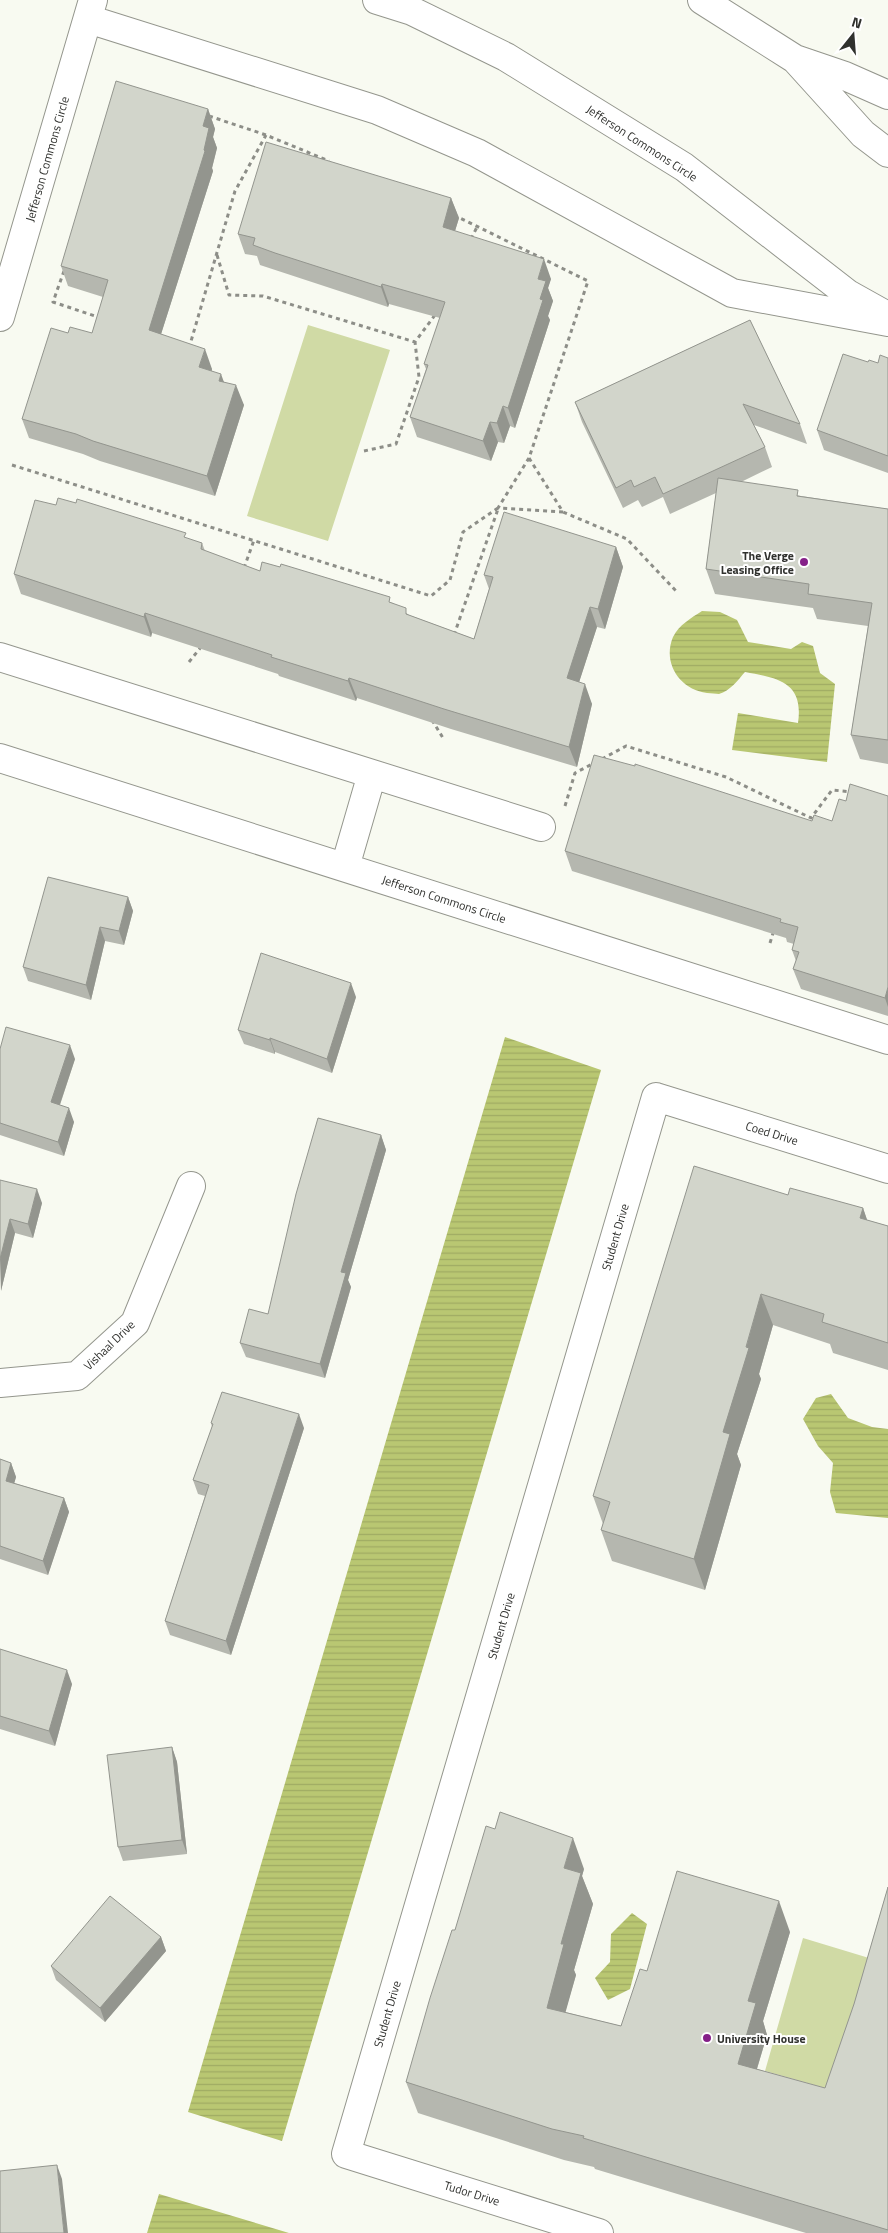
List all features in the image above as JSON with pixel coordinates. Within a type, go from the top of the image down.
[{"type":"street","name":"Jefferson Commons Circle","points":[[377,0],[412,11],[506,58],[684,167],[848,294],[888,316]]},
{"type":"street","points":[[702,0],[795,59],[845,76],[888,95]]},
{"type":"street","name":"Jefferson Commons Circle","points":[[0,317],[90,10]]},
{"type":"street","points":[[90,10],[377,110],[477,152],[732,293],[888,322]]},
{"type":"street","points":[[795,59],[863,134],[888,153]]},
{"type":"street","points":[[0,657],[541,826]]},
{"type":"street","name":"Jefferson Commons Circle","points":[[0,758],[888,1040]]},
{"type":"street","points":[[345,867],[372,774]]},
{"type":"street","name":"Coed Drive","points":[[656,1097],[888,1169]]},
{"type":"street","name":"Student Drive","points":[[346,2154],[656,1097]]},
{"type":"street","name":"Vishaal Drive","points":[[0,1383],[77,1376],[135,1323],[191,1186]]},
{"type":"street","name":"Tudor Drive","points":[[346,2154],[598,2233]]},
{"type":"path","points":[[201,113],[266,135],[336,165]]},
{"type":"path","points":[[180,345],[189,348],[235,191],[266,135]]},
{"type":"path","points":[[451,214],[478,225],[588,281],[529,458],[498,508],[453,638]]},
{"type":"path","points":[[470,243],[478,225]]},
{"type":"path","points":[[217,254],[229,295],[262,296],[415,342]]},
{"type":"path","points":[[66,265],[53,302],[108,320]]},
{"type":"path","points":[[364,451],[396,444],[419,377],[415,342],[436,313]]},
{"type":"path","points":[[529,458],[563,512]]},
{"type":"path","points":[[12,465],[431,596],[450,580],[463,532],[498,508],[563,512],[627,539],[677,592]]},
{"type":"path","points":[[243,574],[254,540]]},
{"type":"path","points":[[190,662],[202,647]]},
{"type":"path","points":[[431,718],[443,738]]},
{"type":"path","points":[[564,808],[575,774],[626,746],[726,777],[811,818]]},
{"type":"path","points":[[808,827],[811,818],[832,790],[860,793]]},
{"type":"path","points":[[770,943],[776,925]]},
{"type":"shaded area","points":[[308,325],[390,350],[328,541],[247,516]]},
{"type":"shaded area","points":[[702,611],[720,612],[737,620],[748,642],[791,649],[802,642],[813,646],[820,673],[835,684],[827,762],[732,750],[738,713],[798,723],[799,709],[797,699],[793,690],[786,684],[768,677],[745,672],[730,688],[719,694],[697,691],[681,681],[672,665],[670,656],[673,637],[682,625]]},
{"type":"shaded area","points":[[505,1037],[601,1070],[282,2141],[188,2112]]},
{"type":"shaded area","points":[[831,1394],[848,1418],[872,1427],[888,1429],[888,1518],[836,1513],[830,1492],[833,1463],[818,1446],[803,1419],[816,1398]]},
{"type":"shaded area","points":[[632,1913],[647,1924],[630,1989],[608,2000],[595,1978],[610,1962],[611,1934]]},
{"type":"shaded area","points":[[803,1938],[869,1958],[832,2090],[765,2071]]},
{"type":"shaded area","points":[[159,2194],[289,2233],[147,2233]]},
{"type":"building","points":[[116,81],[208,109],[203,126],[209,128],[205,151],[149,330],[205,349],[199,367],[221,374],[219,381],[236,385],[207,476],[76,434],[22,419],[51,328],[68,333],[70,327],[92,333],[108,280],[61,266]]},
{"type":"building","points":[[266,142],[451,198],[443,227],[544,259],[538,279],[546,281],[540,299],[543,300],[508,408],[503,406],[497,423],[490,422],[483,441],[410,417],[428,365],[424,364],[445,302],[382,284],[381,287],[275,253],[253,245],[255,238],[238,234]]},
{"type":"building","points":[[750,320],[800,424],[743,404],[765,447],[663,494],[655,477],[634,487],[631,480],[616,488],[575,402]]},
{"type":"building","points":[[843,354],[868,362],[869,360],[878,363],[880,355],[888,358],[888,456],[817,430]]},
{"type":"building","points":[[718,478],[798,490],[797,496],[888,509],[888,740],[851,735],[872,603],[808,594],[809,584],[706,569]]},
{"type":"building","points":[[58,498],[76,503],[77,499],[186,533],[184,537],[202,543],[201,549],[260,571],[262,562],[280,567],[281,564],[390,597],[389,602],[406,608],[406,614],[474,639],[493,577],[484,575],[504,512],[616,547],[598,609],[590,607],[567,678],[585,684],[569,747],[349,678],[348,681],[271,657],[272,655],[145,613],[144,617],[14,574],[35,500],[56,505]]},
{"type":"building","points":[[594,755],[635,766],[635,764],[812,821],[814,815],[832,821],[839,799],[846,801],[850,784],[888,796],[888,987],[885,998],[793,969],[799,952],[792,950],[798,927],[780,922],[781,919],[565,851]]},
{"type":"building","points":[[48,877],[128,897],[119,931],[100,927],[86,985],[23,967]]},
{"type":"building","points":[[261,953],[351,983],[327,1059],[270,1038],[270,1040],[238,1030]]},
{"type":"building","points":[[6,1027],[70,1045],[51,1102],[69,1108],[58,1142],[0,1123],[0,1049]]},
{"type":"building","points":[[318,1118],[381,1135],[341,1272],[346,1273],[320,1364],[240,1343],[249,1309],[268,1314],[296,1194]]},
{"type":"building","points":[[694,1166],[788,1195],[790,1188],[863,1208],[860,1218],[888,1226],[888,1343],[822,1322],[824,1314],[761,1294],[746,1347],[749,1348],[723,1432],[730,1434],[694,1559],[601,1530],[610,1502],[593,1496]]},
{"type":"building","points":[[0,1180],[37,1189],[28,1224],[10,1219],[0,1259]]},
{"type":"building","points":[[222,1392],[299,1414],[226,1641],[165,1621],[209,1485],[193,1480]]},
{"type":"building","points":[[0,1459],[11,1463],[6,1481],[64,1498],[43,1561],[0,1546]]},
{"type":"building","points":[[0,1649],[67,1670],[49,1731],[0,1716]]},
{"type":"building","points":[[172,1747],[182,1840],[118,1847],[107,1755]]},
{"type":"building","name":"University House","points":[[500,1812],[573,1838],[564,1868],[581,1873],[561,1944],[564,1944],[547,2008],[621,2026],[640,1969],[647,1971],[677,1871],[779,1901],[748,2001],[756,2003],[738,2064],[825,2088],[854,2004],[888,1887],[888,2230],[583,2138],[584,2136],[552,2129],[406,2082],[430,1998],[452,1930],[455,1930],[486,1826],[495,1829]]},
{"type":"building","points":[[110,1896],[161,1937],[100,2008],[51,1966]]},
{"type":"building","points":[[57,2165],[64,2233],[0,2233],[0,2171]]},
{"type":"place","name":"The Verge Leasing Office","points":[[804,562]]},
{"type":"place","name":"University House","points":[[707,2038]]}]
